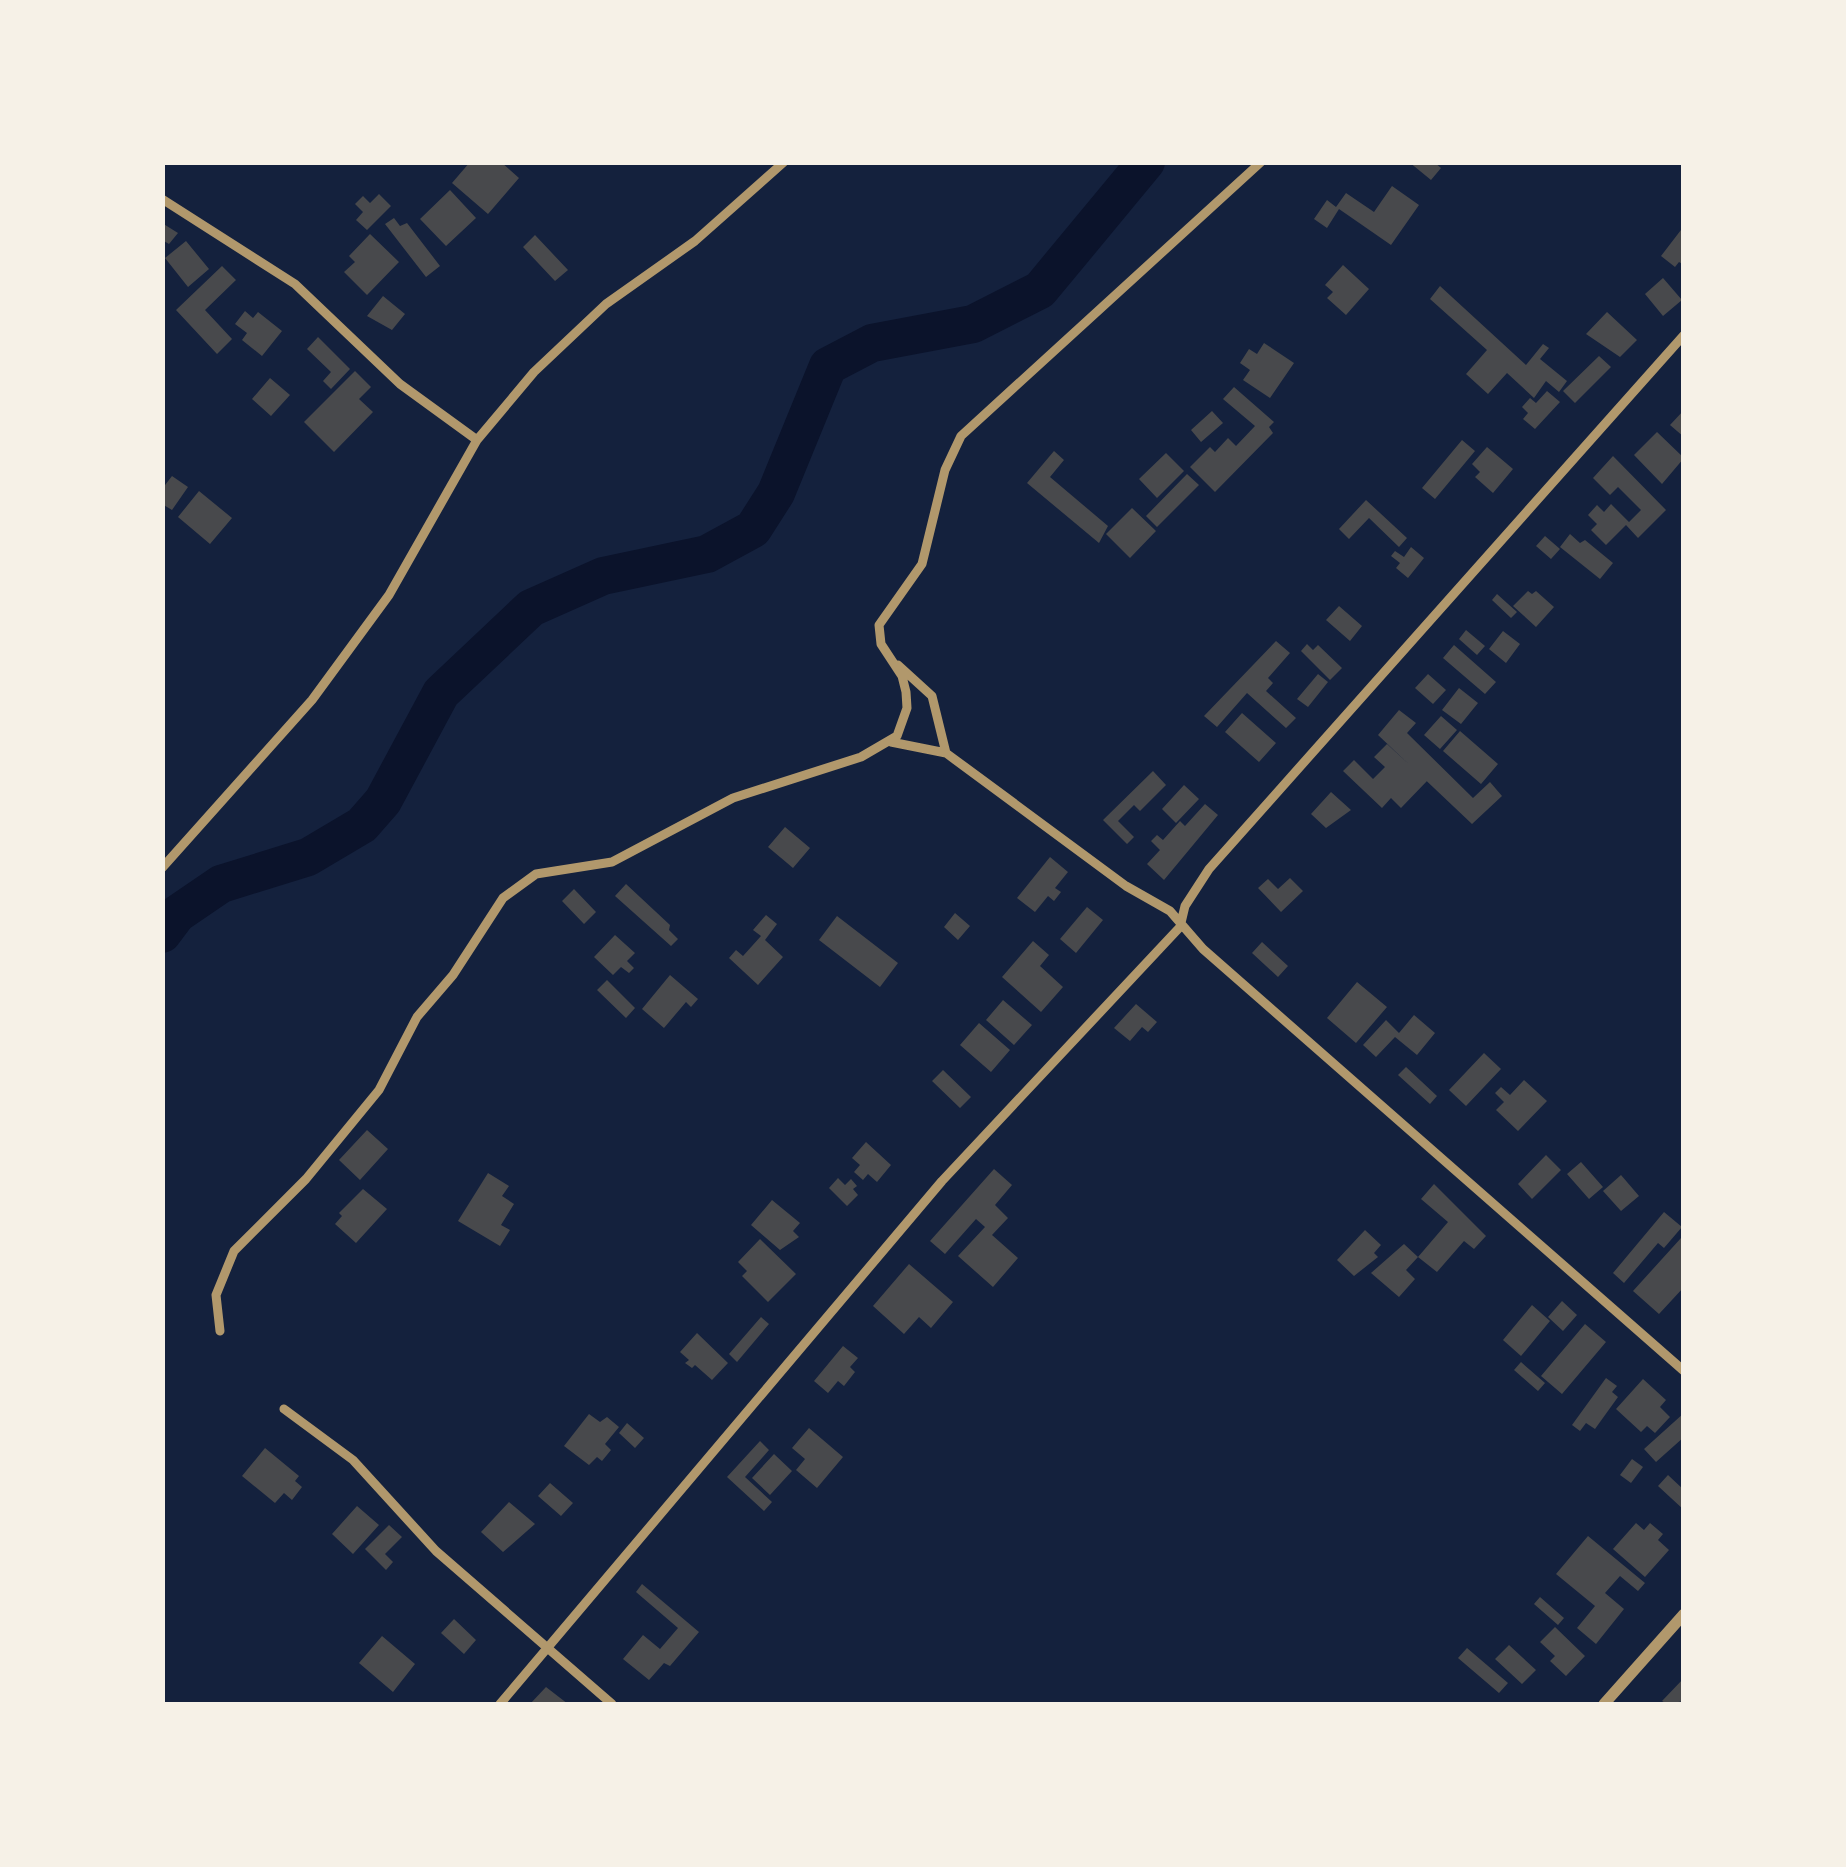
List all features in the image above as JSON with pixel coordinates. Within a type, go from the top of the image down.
[{"type":"street","points":[[162,868],[322,686],[389,595],[477,440],[575,330],[695,241],[784,162]]},
{"type":"street","points":[[946,753],[932,696],[895,664],[881,644],[879,625],[922,564],[945,470],[961,436],[1261,162]]},
{"type":"street","points":[[162,200],[295,284],[400,384],[477,440]]},
{"type":"street","points":[[500,1704],[550,1650],[942,1181],[1180,927],[1192,891],[1209,869],[1684,335]]},
{"type":"street","points":[[220,1331],[216,1294],[234,1251],[306,1180],[380,1090],[417,1017],[452,975],[503,898],[536,874],[612,862],[733,798],[861,758],[891,742],[904,723],[907,708],[895,664]]},
{"type":"street","points":[[891,742],[946,753],[1126,886],[1170,911],[1180,927],[1684,1371]]},
{"type":"street","points":[[284,1409],[353,1460],[436,1552],[612,1704]]},
{"type":"street","points":[[1604,1704],[1684,1614]]},
{"type":"building","points":[[470,162],[501,162],[519,178],[488,214],[452,183]]},
{"type":"building","points":[[1409,162],[1434,162],[1441,168],[1431,180]]},
{"type":"building","points":[[1392,186],[1419,205],[1391,245],[1339,209],[1327,228],[1314,219],[1327,200],[1336,207],[1346,193],[1374,212]]},
{"type":"building","points":[[450,190],[476,218],[446,246],[420,219]]},
{"type":"building","points":[[379,194],[391,206],[367,230],[356,220],[363,212],[355,204],[363,196],[370,203]]},
{"type":"building","points":[[394,218],[400,226],[407,223],[440,266],[426,277],[385,224]]},
{"type":"building","points":[[162,223],[178,233],[169,244],[162,240]]},
{"type":"building","points":[[1684,226],[1684,265],[1679,262],[1675,267],[1661,256]]},
{"type":"building","points":[[370,234],[399,262],[367,295],[344,272],[355,262],[349,256]]},
{"type":"building","points":[[535,235],[568,270],[555,281],[523,247]]},
{"type":"building","points":[[186,241],[209,269],[188,287],[165,258]]},
{"type":"building","points":[[1343,265],[1369,289],[1346,315],[1327,298],[1333,292],[1325,285]]},
{"type":"building","points":[[222,266],[236,280],[205,310],[232,339],[217,354],[176,310]]},
{"type":"building","points":[[1663,278],[1682,300],[1663,316],[1645,294]]},
{"type":"building","points":[[1440,286],[1526,365],[1543,344],[1549,348],[1540,359],[1567,381],[1559,392],[1546,381],[1534,398],[1507,373],[1488,394],[1466,374],[1487,350],[1430,299]]},
{"type":"building","points":[[383,296],[405,314],[392,330],[367,316]]},
{"type":"building","points":[[245,311],[253,318],[258,312],[282,331],[262,356],[242,340],[247,333],[235,324]]},
{"type":"building","points":[[1607,312],[1637,340],[1620,357],[1586,334]]},
{"type":"building","points":[[318,337],[350,369],[331,389],[323,381],[331,372],[307,349]]},
{"type":"building","points":[[1264,343],[1294,363],[1270,398],[1243,380],[1250,370],[1240,363],[1249,349],[1257,354]]},
{"type":"building","points":[[1599,356],[1611,367],[1575,403],[1563,391]]},
{"type":"building","points":[[355,371],[371,387],[359,399],[373,412],[334,452],[304,422]]},
{"type":"building","points":[[270,378],[290,395],[271,416],[252,399]]},
{"type":"building","points":[[1234,387],[1274,422],[1269,427],[1273,433],[1215,492],[1190,467],[1210,447],[1215,452],[1228,438],[1236,446],[1255,426],[1223,399]]},
{"type":"building","points":[[1547,391],[1560,402],[1535,429],[1523,419],[1528,413],[1522,407],[1530,398],[1536,403]]},
{"type":"building","points":[[1684,410],[1684,437],[1670,425]]},
{"type":"building","points":[[1212,411],[1223,423],[1201,442],[1191,430]]},
{"type":"building","points":[[1657,432],[1684,458],[1662,484],[1634,455]]},
{"type":"building","points":[[1462,440],[1475,451],[1435,499],[1422,488]]},
{"type":"building","points":[[1487,447],[1513,469],[1493,493],[1475,477],[1480,472],[1472,464]]},
{"type":"building","points":[[1054,451],[1064,460],[1050,477],[1108,526],[1099,543],[1027,483]]},
{"type":"building","points":[[1166,453],[1184,471],[1157,498],[1139,479]]},
{"type":"building","points":[[1613,456],[1666,510],[1638,538],[1626,525],[1606,545],[1591,530],[1597,524],[1588,515],[1597,505],[1604,512],[1611,504],[1629,522],[1641,510],[1618,487],[1610,495],[1593,478]]},
{"type":"building","points":[[1187,474],[1199,485],[1157,527],[1146,516]]},
{"type":"building","points":[[172,476],[188,487],[172,510],[162,504],[162,489]]},
{"type":"building","points":[[199,491],[232,518],[210,544],[178,517]]},
{"type":"building","points":[[1366,500],[1407,538],[1399,547],[1369,518],[1349,539],[1339,529]]},
{"type":"building","points":[[1132,508],[1156,531],[1130,558],[1106,534]]},
{"type":"building","points":[[1570,534],[1580,543],[1585,540],[1613,563],[1600,579],[1560,547]]},
{"type":"building","points":[[1545,536],[1560,549],[1551,559],[1536,546]]},
{"type":"building","points":[[1411,547],[1424,558],[1408,578],[1396,568],[1400,563],[1391,556],[1395,551],[1404,557]]},
{"type":"building","points":[[1528,591],[1536,591],[1554,607],[1536,627],[1513,606]]},
{"type":"building","points":[[1497,594],[1517,612],[1511,618],[1492,600]]},
{"type":"building","points":[[1339,606],[1362,626],[1350,641],[1326,620]]},
{"type":"building","points":[[1466,630],[1485,646],[1477,655],[1459,639]]},
{"type":"building","points":[[1503,631],[1520,644],[1506,663],[1489,649]]},
{"type":"building","points":[[1276,641],[1290,653],[1268,678],[1273,683],[1266,691],[1296,718],[1286,728],[1247,693],[1217,727],[1204,716]]},
{"type":"building","points":[[1307,644],[1313,650],[1318,645],[1342,668],[1330,680],[1301,651]]},
{"type":"building","points":[[1454,645],[1496,682],[1485,694],[1443,658]]},
{"type":"building","points":[[1318,674],[1328,682],[1308,707],[1297,699]]},
{"type":"building","points":[[1428,674],[1446,690],[1433,704],[1415,688]]},
{"type":"building","points":[[1459,688],[1478,703],[1461,724],[1442,710]]},
{"type":"building","points":[[1399,710],[1416,723],[1407,733],[1473,798],[1490,782],[1502,796],[1472,824],[1378,735]]},
{"type":"building","points":[[1242,713],[1276,743],[1259,762],[1225,732]]},
{"type":"building","points":[[1441,716],[1457,730],[1440,749],[1424,735]]},
{"type":"building","points":[[1460,731],[1498,764],[1481,784],[1443,751]]},
{"type":"building","points":[[1387,744],[1427,781],[1401,808],[1391,798],[1382,808],[1343,771],[1354,760],[1373,779],[1385,767],[1374,757]]},
{"type":"building","points":[[1153,771],[1166,785],[1140,811],[1134,805],[1118,821],[1134,837],[1127,844],[1103,820]]},
{"type":"building","points":[[1184,785],[1199,799],[1176,823],[1162,809]]},
{"type":"building","points":[[1331,792],[1351,810],[1326,828],[1311,814]]},
{"type":"building","points":[[1205,804],[1218,815],[1164,880],[1147,864],[1160,850],[1151,841],[1157,835],[1163,840],[1180,821],[1185,826]]},
{"type":"building","points":[[785,827],[810,848],[793,868],[768,847]]},
{"type":"building","points":[[1050,857],[1068,872],[1055,888],[1061,892],[1054,901],[1048,896],[1035,912],[1017,898]]},
{"type":"building","points":[[1290,878],[1303,891],[1281,912],[1258,888],[1268,879],[1278,889]]},
{"type":"building","points":[[626,884],[670,925],[669,930],[678,939],[671,946],[615,896]]},
{"type":"building","points":[[574,889],[596,912],[584,924],[562,901]]},
{"type":"building","points":[[1087,907],[1103,920],[1076,953],[1060,939]]},
{"type":"building","points":[[955,913],[970,926],[958,940],[944,927]]},
{"type":"building","points":[[766,915],[777,924],[765,940],[783,957],[758,985],[729,958],[736,950],[743,956],[761,936],[753,930]]},
{"type":"building","points":[[837,916],[898,963],[880,987],[819,940]]},
{"type":"building","points":[[615,935],[635,953],[627,961],[634,968],[629,973],[621,967],[613,975],[594,957]]},
{"type":"building","points":[[1033,941],[1049,955],[1040,966],[1063,987],[1041,1012],[1002,977]]},
{"type":"building","points":[[1262,942],[1288,966],[1278,977],[1252,953]]},
{"type":"building","points":[[670,975],[698,999],[691,1007],[686,1002],[664,1028],[642,1009]]},
{"type":"building","points":[[607,980],[635,1008],[626,1018],[597,990]]},
{"type":"building","points":[[1357,982],[1387,1007],[1356,1043],[1327,1018]]},
{"type":"building","points":[[1003,1000],[1032,1025],[1014,1045],[986,1020]]},
{"type":"building","points":[[1136,1004],[1157,1022],[1148,1032],[1142,1027],[1130,1041],[1114,1028]]},
{"type":"building","points":[[1414,1015],[1435,1033],[1417,1055],[1395,1037],[1376,1057],[1363,1045],[1386,1020],[1399,1033]]},
{"type":"building","points":[[979,1023],[1010,1050],[991,1072],[960,1045]]},
{"type":"building","points":[[1484,1053],[1501,1069],[1466,1106],[1449,1090]]},
{"type":"building","points":[[1406,1067],[1437,1096],[1430,1104],[1398,1075]]},
{"type":"building","points":[[943,1070],[971,1097],[960,1108],[932,1081]]},
{"type":"building","points":[[1524,1080],[1547,1101],[1518,1131],[1496,1110],[1504,1102],[1495,1093],[1501,1087],[1510,1095]]},
{"type":"building","points":[[367,1130],[388,1149],[360,1180],[339,1160]]},
{"type":"building","points":[[866,1142],[891,1165],[877,1182],[868,1174],[863,1180],[854,1172],[860,1165],[852,1158]]},
{"type":"building","points":[[1546,1155],[1561,1170],[1532,1199],[1518,1184]]},
{"type":"building","points":[[1581,1162],[1603,1187],[1589,1199],[1567,1174]]},
{"type":"building","points":[[994,1169],[1012,1185],[995,1205],[1008,1218],[992,1235],[1018,1258],[993,1287],[958,1256],[985,1227],[976,1219],[945,1254],[930,1241]]},
{"type":"building","points":[[488,1173],[509,1186],[502,1196],[514,1204],[501,1225],[510,1230],[500,1246],[458,1221]]},
{"type":"building","points":[[1621,1175],[1639,1196],[1621,1211],[1603,1191]]},
{"type":"building","points":[[838,1178],[845,1185],[851,1179],[857,1186],[853,1189],[858,1195],[847,1206],[829,1188]]},
{"type":"building","points":[[1434,1184],[1486,1236],[1474,1249],[1464,1241],[1437,1272],[1418,1257],[1448,1222],[1421,1199]]},
{"type":"building","points":[[363,1189],[387,1209],[356,1243],[335,1224],[342,1216],[339,1213]]},
{"type":"building","points":[[772,1200],[800,1223],[793,1231],[799,1237],[780,1250],[751,1225]]},
{"type":"building","points":[[1664,1212],[1682,1227],[1664,1248],[1658,1243],[1624,1283],[1613,1273]]},
{"type":"building","points":[[1365,1230],[1381,1245],[1374,1253],[1378,1257],[1354,1276],[1337,1260]]},
{"type":"building","points":[[1681,1238],[1684,1287],[1659,1314],[1633,1291]]},
{"type":"building","points":[[760,1239],[796,1274],[768,1302],[742,1276],[747,1271],[738,1262]]},
{"type":"building","points":[[1404,1244],[1418,1257],[1406,1270],[1415,1279],[1399,1297],[1371,1273]]},
{"type":"building","points":[[909,1264],[953,1302],[931,1328],[919,1317],[904,1334],[873,1306]]},
{"type":"building","points":[[1562,1301],[1577,1315],[1563,1331],[1548,1317]]},
{"type":"building","points":[[1532,1305],[1550,1321],[1521,1356],[1503,1340]]},
{"type":"building","points":[[761,1317],[769,1324],[737,1362],[729,1354]]},
{"type":"building","points":[[1585,1324],[1606,1342],[1562,1394],[1541,1376]]},
{"type":"building","points":[[697,1333],[728,1363],[712,1380],[695,1365],[692,1368],[685,1363],[689,1360],[680,1352]]},
{"type":"building","points":[[843,1346],[858,1358],[850,1367],[855,1372],[844,1386],[838,1381],[828,1393],[814,1381]]},
{"type":"building","points":[[1521,1362],[1545,1383],[1538,1391],[1514,1370]]},
{"type":"building","points":[[1606,1378],[1617,1386],[1612,1392],[1618,1397],[1595,1429],[1586,1423],[1580,1431],[1572,1425]]},
{"type":"building","points":[[1643,1379],[1666,1400],[1660,1407],[1670,1417],[1655,1433],[1647,1426],[1641,1432],[1616,1409]]},
{"type":"building","points":[[1684,1413],[1684,1437],[1656,1462],[1644,1449]]},
{"type":"building","points":[[589,1414],[600,1422],[607,1417],[619,1427],[605,1444],[611,1450],[602,1461],[597,1457],[589,1465],[564,1446]]},
{"type":"building","points":[[627,1423],[644,1438],[635,1448],[619,1433]]},
{"type":"building","points":[[809,1428],[843,1457],[817,1488],[796,1470],[805,1459],[792,1448]]},
{"type":"building","points":[[760,1441],[769,1450],[745,1477],[772,1502],[764,1511],[727,1477]]},
{"type":"building","points":[[265,1448],[299,1476],[295,1481],[302,1487],[292,1500],[284,1493],[275,1503],[242,1476]]},
{"type":"building","points":[[774,1454],[792,1471],[770,1495],[752,1478]]},
{"type":"building","points":[[1632,1459],[1643,1467],[1631,1483],[1620,1475]]},
{"type":"building","points":[[1668,1475],[1684,1490],[1684,1510],[1658,1486]]},
{"type":"building","points":[[550,1483],[573,1503],[561,1516],[538,1496]]},
{"type":"building","points":[[509,1502],[535,1524],[503,1552],[481,1532]]},
{"type":"building","points":[[357,1506],[379,1525],[353,1554],[332,1534]]},
{"type":"building","points":[[1636,1523],[1644,1530],[1650,1523],[1663,1534],[1658,1540],[1669,1550],[1645,1577],[1613,1549]]},
{"type":"building","points":[[389,1525],[402,1537],[385,1554],[393,1562],[386,1570],[365,1549]]},
{"type":"building","points":[[1588,1536],[1645,1583],[1638,1591],[1620,1576],[1605,1593],[1624,1609],[1596,1644],[1577,1628],[1595,1606],[1556,1574]]},
{"type":"building","points":[[642,1584],[699,1632],[670,1666],[664,1663],[649,1680],[623,1659],[643,1635],[660,1649],[678,1628],[636,1592]]},
{"type":"building","points":[[1540,1597],[1564,1618],[1558,1625],[1534,1604]]},
{"type":"building","points":[[454,1619],[476,1640],[464,1654],[441,1633]]},
{"type":"building","points":[[1555,1627],[1585,1656],[1566,1676],[1550,1661],[1555,1656],[1540,1642]]},
{"type":"building","points":[[382,1636],[415,1664],[393,1692],[359,1663]]},
{"type":"building","points":[[1509,1645],[1536,1670],[1522,1684],[1495,1659]]},
{"type":"building","points":[[1467,1648],[1508,1683],[1499,1693],[1458,1658]]},
{"type":"building","points":[[1684,1678],[1684,1701],[1662,1701]]},
{"type":"building","points":[[546,1687],[568,1704],[530,1704]]},
{"type":"waterway","points":[[162,934],[177,914],[221,884],[308,857],[362,825],[383,801],[441,693],[531,608],[603,576],[707,554],[753,529],[776,493],[828,366],[872,343],[973,324],[1040,290],[1146,162]]}]
